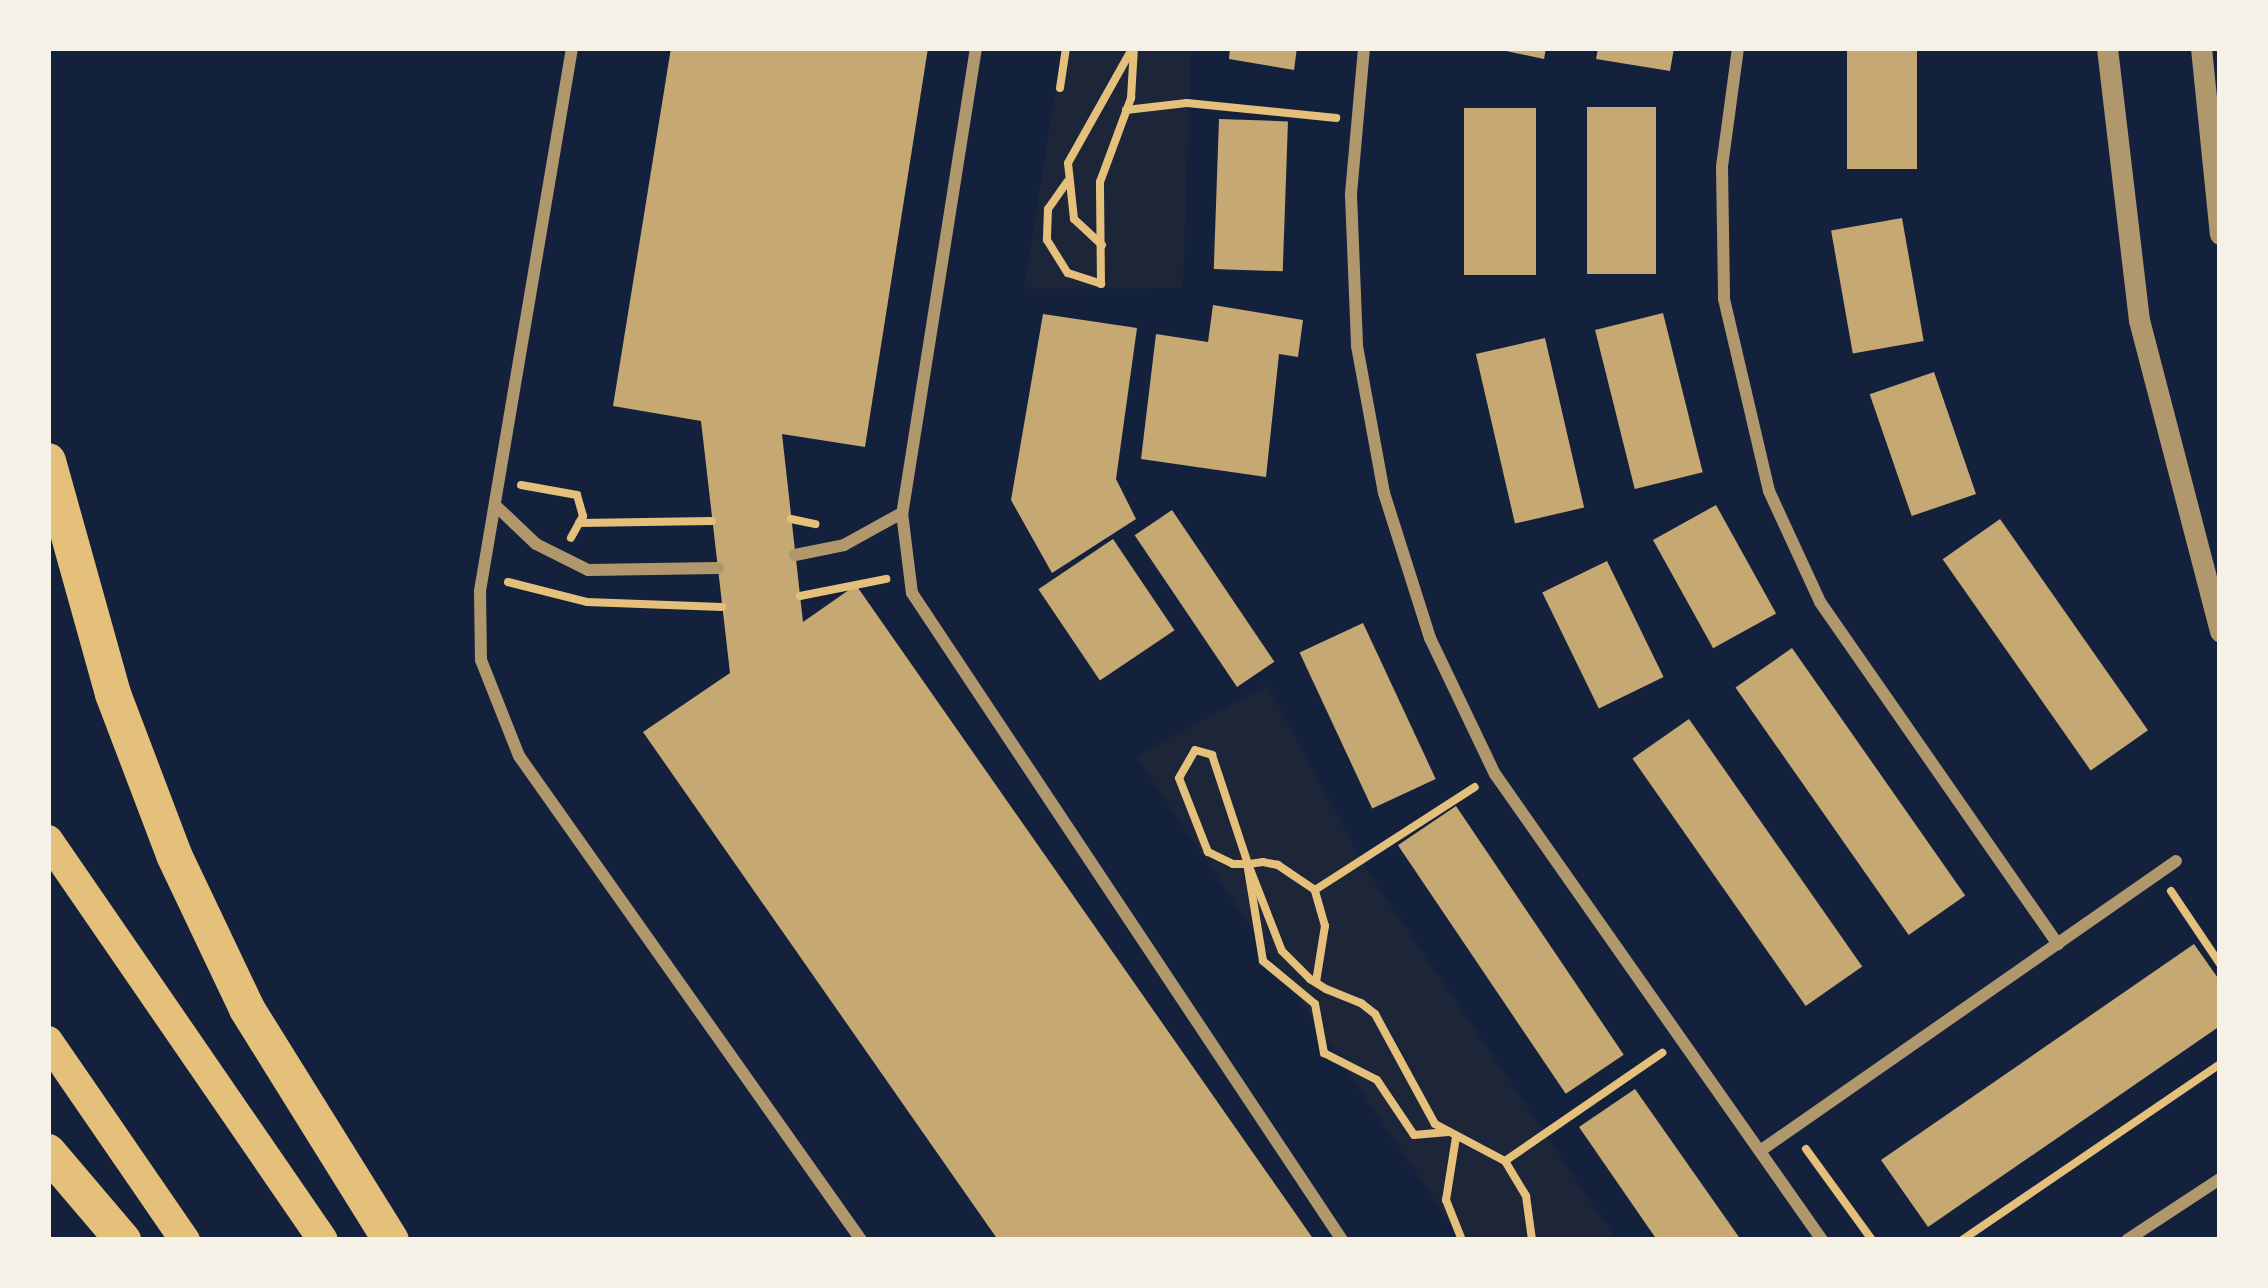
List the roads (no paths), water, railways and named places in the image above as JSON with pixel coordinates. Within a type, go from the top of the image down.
[{"type":"highway","points":[[48,460],[113,694],[174,854],[248,1009],[391,1240]]},
{"type":"highway","points":[[48,1152],[123,1240]]},
{"type":"main road","points":[[48,840],[323,1240]]},
{"type":"main road","points":[[48,1041],[184,1240]]},
{"type":"street","points":[[572,48],[478,626],[502,725],[861,1240]]},
{"type":"street","points":[[976,48],[902,513],[908,575],[948,658],[1342,1240]]},
{"type":"street","points":[[1364,48],[1356,119],[1352,270],[1384,494],[1430,638],[1495,774],[1822,1240]]},
{"type":"street","points":[[1738,48],[1722,167],[1724,299],[1769,491],[1820,602],[2058,944]]},
{"type":"street","points":[[2107,48],[2139,320],[2220,632]]},
{"type":"street","points":[[2201,48],[2220,234]]},
{"type":"street","points":[[496,506],[536,544],[588,570],[718,568]]},
{"type":"street","points":[[795,555],[844,545],[902,513]]},
{"type":"street","points":[[1760,1151],[2176,862]]},
{"type":"street","points":[[2127,1240],[2220,1179]]}]
